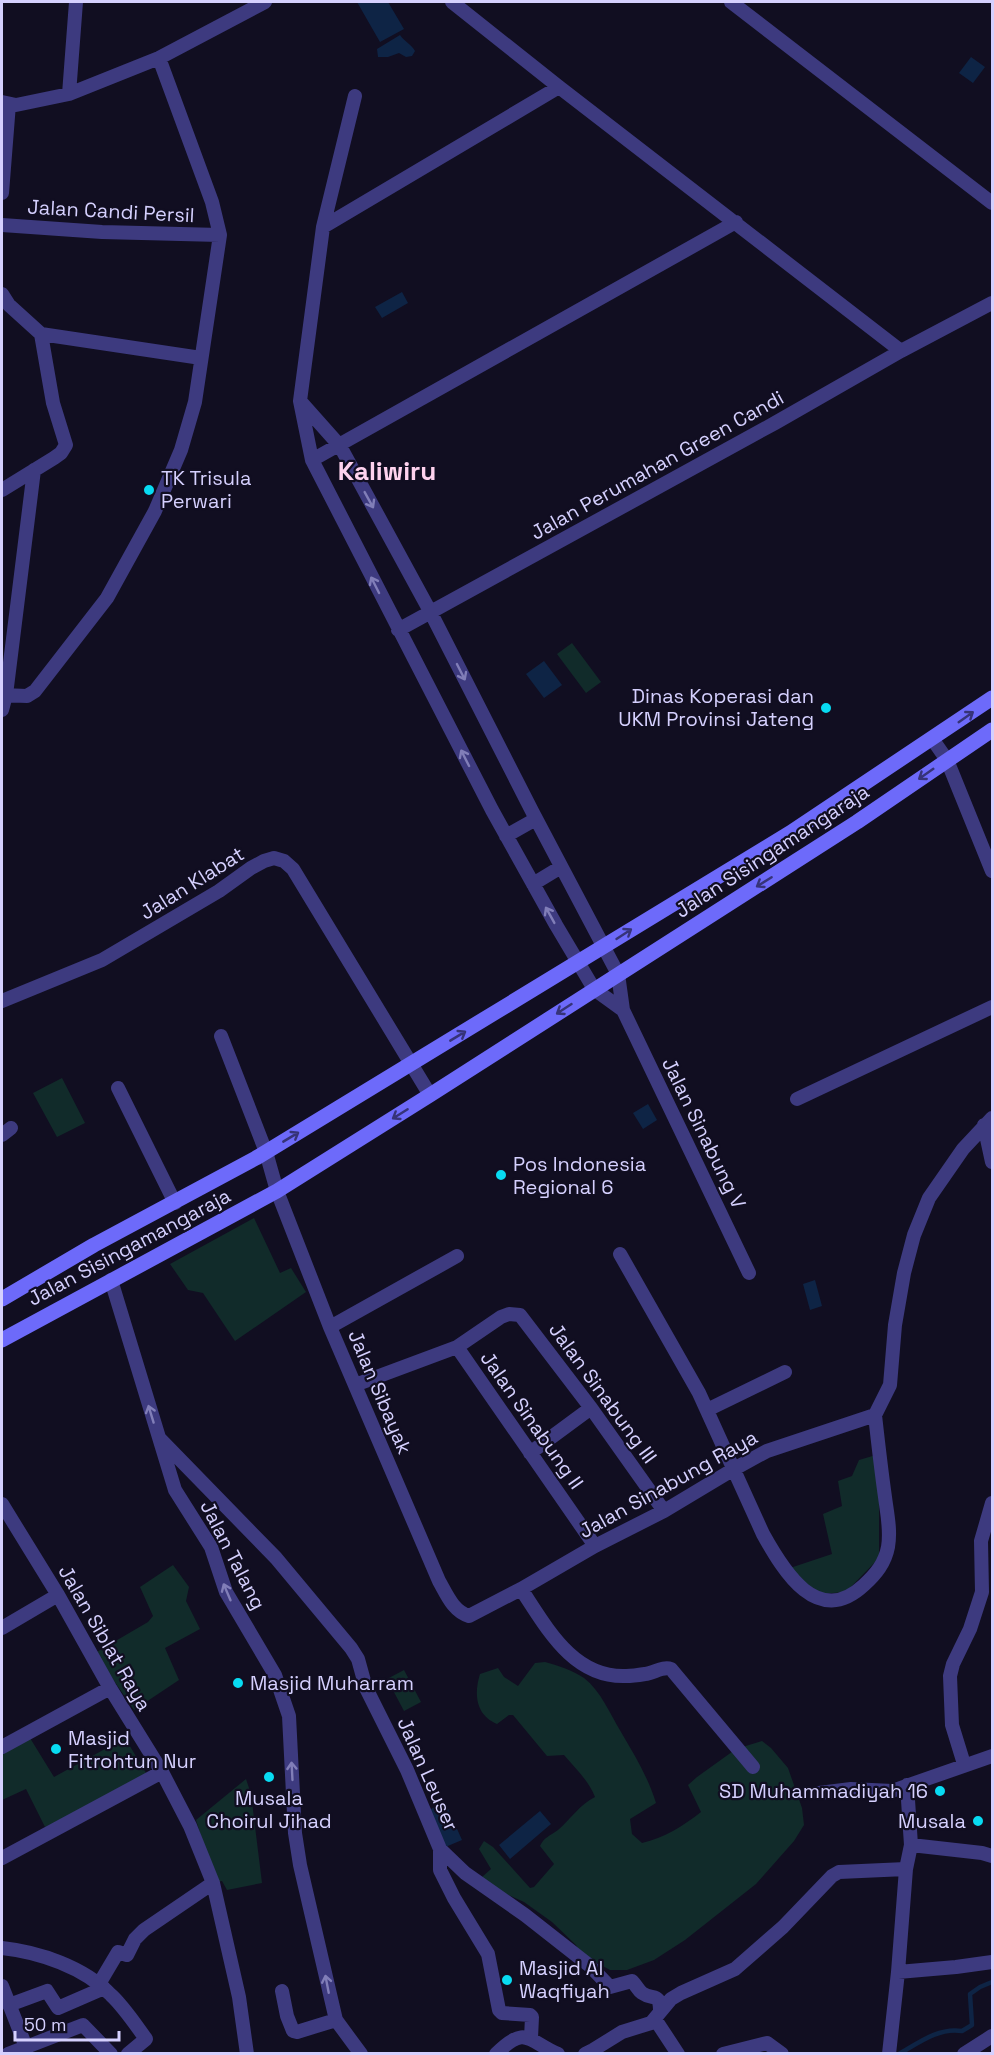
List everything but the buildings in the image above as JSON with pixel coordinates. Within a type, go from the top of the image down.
[{"type":"main road","name":"Jalan Sisingamangaraja","points":[[2,1299],[94,1245],[266,1152],[578,963],[790,833],[993,698]]},
{"type":"main road","name":"Jalan Sisingamangaraja","points":[[2,1340],[277,1191],[857,822],[993,730]]},
{"type":"street","points":[[69,94],[76,2]]},
{"type":"street","points":[[5,103],[22,104],[69,94],[159,58],[265,2]]},
{"type":"street","points":[[452,2],[901,351]]},
{"type":"street","points":[[731,2],[993,203]]},
{"type":"street","points":[[4,695],[27,696],[35,691],[107,598],[155,511],[182,450],[195,402],[220,235],[212,202],[159,58]]},
{"type":"street","points":[[323,227],[559,87]]},
{"type":"street","points":[[356,96],[323,227],[300,401],[312,460],[398,630],[533,884],[594,989],[623,1010]]},
{"type":"street","name":"Jalan Candi Persil","points":[[2,193],[5,103]]},
{"type":"street","points":[[312,460],[736,222]]},
{"type":"street","name":"Jalan Candi Persil","points":[[2,225],[102,232],[220,235]]},
{"type":"street","points":[[4,303],[41,334],[201,358]]},
{"type":"street","name":"Jalan Perumahan Green Candi","points":[[398,630],[901,351],[993,303]]},
{"type":"street","points":[[2,490],[61,453],[66,445],[53,402],[41,334]]},
{"type":"street","points":[[300,401],[340,446],[431,613],[561,867],[605,946],[618,974],[623,1010]]},
{"type":"street","points":[[2,710],[34,470]]},
{"type":"street","points":[[933,740],[947,760],[993,871]]},
{"type":"street","points":[[506,836],[536,819]]},
{"type":"street","name":"Jalan Klabat","points":[[2,1001],[102,960],[210,896],[251,868],[274,858],[284,861],[293,869],[411,1064]]},
{"type":"street","points":[[533,884],[561,867]]},
{"type":"street","points":[[797,1099],[993,1007]]},
{"type":"street","name":"Jalan Sinabung V","points":[[623,1010],[750,1273]]},
{"type":"street","points":[[221,1036],[266,1152],[277,1191]]},
{"type":"street","points":[[411,1064],[430,1095]]},
{"type":"street","points":[[118,1088],[175,1203]]},
{"type":"street","points":[[988,1122],[993,1162]]},
{"type":"street","points":[[620,1254],[674,1346],[707,1410],[763,1534],[780,1563],[793,1580],[812,1596],[834,1601],[848,1597],[875,1575],[884,1560],[888,1547],[889,1533],[875,1414],[890,1385],[895,1325],[904,1273],[914,1235],[929,1198],[963,1149],[988,1122]]},
{"type":"street","name":"Jalan Sibayak","points":[[277,1191],[330,1327],[439,1581],[453,1606]]},
{"type":"street","points":[[330,1327],[457,1256]]},
{"type":"street","name":"Jalan Talang","points":[[111,1280],[175,1490],[211,1547],[226,1592],[275,1675],[287,1709],[295,1833],[300,1865],[336,2020],[361,2054]]},
{"type":"street","name":"Jalan Sinabung III","points":[[457,1347],[501,1317],[515,1314],[524,1318],[664,1511]]},
{"type":"street","points":[[355,1385],[457,1347]]},
{"type":"street","name":"Jalan Sinabung II","points":[[457,1347],[595,1546]]},
{"type":"street","points":[[707,1410],[785,1372]]},
{"type":"street","points":[[530,1453],[591,1408]]},
{"type":"street","name":"Jalan Sinabung Raya","points":[[453,1606],[461,1614],[469,1616],[595,1546],[664,1511],[734,1468],[767,1451],[875,1414]]},
{"type":"street","name":"Jalan Leuser","points":[[157,1436],[265,1545],[351,1648],[358,1659],[366,1688],[407,1770],[440,1849],[465,1873],[525,1915],[590,1966],[610,1987],[632,1981],[643,1994],[657,1998],[659,2000],[658,2015]]},
{"type":"street","points":[[964,1764],[952,1725],[950,1676],[952,1664],[970,1629],[982,1592],[981,1541],[993,1503]]},
{"type":"street","name":"Jalan Siblat Raya","points":[[2,1504],[162,1772],[190,1826],[213,1883],[239,1997],[247,2054]]},
{"type":"street","points":[[521,1589],[554,1638],[577,1661],[590,1669],[620,1676],[647,1674],[672,1668],[753,1767]]},
{"type":"street","points":[[2,1628],[58,1595]]},
{"type":"street","points":[[2,1747],[110,1688]]},
{"type":"street","points":[[819,1794],[851,1790],[892,1791],[964,1764],[993,1756]]},
{"type":"street","points":[[2,1858],[162,1772]]},
{"type":"street","points":[[876,2054],[889,2051],[906,1869],[911,1845],[907,1785]]},
{"type":"street","points":[[911,1845],[993,1856]]},
{"type":"street","points":[[440,1849],[440,1870],[488,1954],[499,2010],[502,2013],[530,2015],[532,2017],[531,2038]]},
{"type":"street","points":[[585,2054],[622,2032],[646,2026],[671,1999],[681,1993],[735,1969],[783,1927],[832,1876],[839,1872],[906,1869]]},
{"type":"street","points":[[111,2054],[83,2025],[16,2051],[5,1997],[48,1991],[58,2008],[101,1986],[118,1952],[127,1955],[135,1939],[144,1930],[213,1883]]},
{"type":"street","points":[[2,1948],[72,1968],[101,1986],[114,1997],[146,2038],[128,2054]]},
{"type":"street","points":[[898,1972],[993,1962]]},
{"type":"street","points":[[282,1991],[287,2016],[293,2031],[297,2032],[336,2020]]},
{"type":"street","points":[[658,2015],[678,2054]]},
{"type":"street","points":[[964,2054],[993,2036]]},
{"type":"street","points":[[496,2054],[512,2039],[518,2037],[531,2038],[558,2054]]},
{"type":"street","points":[[723,2054],[767,2043],[782,2054]]},
{"type":"green space","points":[[572,643],[601,682],[586,693],[557,654]]},
{"type":"green space","points":[[62,1078],[85,1123],[57,1137],[33,1093]]},
{"type":"green space","points":[[254,1218],[280,1273],[291,1268],[306,1292],[235,1341],[203,1293],[188,1290],[170,1264]]},
{"type":"green space","points":[[876,1455],[879,1483],[879,1558],[846,1592],[819,1594],[801,1581],[790,1568],[832,1554],[823,1514],[842,1506],[838,1481],[852,1476],[859,1460]]},
{"type":"green space","points":[[173,1565],[189,1587],[186,1601],[200,1629],[165,1648],[179,1680],[134,1710],[95,1653],[148,1622],[153,1616],[140,1587]]},
{"type":"green space","points":[[545,1662],[575,1673],[590,1683],[605,1703],[641,1767],[656,1803],[630,1819],[632,1834],[642,1843],[673,1831],[701,1812],[688,1785],[697,1777],[736,1749],[762,1741],[788,1768],[802,1808],[804,1825],[794,1841],[756,1884],[685,1940],[654,1960],[627,1970],[610,1970],[581,1954],[576,1945],[552,1922],[524,1902],[491,1887],[482,1877],[491,1869],[479,1849],[484,1841],[493,1847],[530,1888],[534,1887],[554,1864],[540,1846],[542,1843],[563,1826],[584,1804],[595,1797],[585,1780],[564,1755],[547,1756],[513,1715],[509,1715],[497,1724],[484,1715],[480,1709],[477,1689],[480,1674],[498,1668],[504,1677],[518,1686],[535,1663]]},
{"type":"green space","points":[[404,1670],[421,1702],[404,1711],[387,1679]]},
{"type":"green space","points":[[30,1738],[54,1777],[125,1738],[149,1778],[45,1827],[26,1789],[2,1800],[2,1753]]},
{"type":"green space","points":[[246,1779],[251,1794],[262,1883],[227,1890],[222,1881],[215,1882],[196,1820]]},
{"type":"water","points":[[357,2],[388,2],[404,29],[380,42]]},
{"type":"water","points":[[400,35],[415,51],[412,56],[406,57],[399,53],[388,57],[378,57],[377,49]]},
{"type":"water","points":[[971,57],[985,67],[973,83],[959,73]]},
{"type":"water","points":[[402,292],[408,303],[382,318],[375,307]]},
{"type":"water","points":[[544,661],[562,685],[544,698],[526,674]]},
{"type":"water","points":[[648,1104],[657,1120],[643,1129],[633,1113]]},
{"type":"water","points":[[815,1280],[822,1306],[810,1310],[803,1284]]},
{"type":"water","points":[[445,1802],[462,1840],[443,1848],[427,1811]]},
{"type":"water","points":[[540,1811],[551,1824],[510,1859],[499,1845]]},
{"type":"waterway","points":[[899,2054],[937,2034],[953,2030],[962,2031],[972,2025],[970,1994],[992,1982]]},
{"type":"place","name":"TK Trisula Perwari","points":[[149,490]]},
{"type":"place","name":"Dinas Koperasi dan UKM Provinsi Jateng","points":[[826,708]]},
{"type":"place","name":"Pos Indonesia Regional 6","points":[[501,1175]]},
{"type":"place","name":"Masjid Muharram","points":[[238,1683]]},
{"type":"place","name":"Masjid Fitrohtun Nur","points":[[56,1749]]},
{"type":"place","name":"Musala Choirul Jihad","points":[[269,1777]]},
{"type":"place","name":"SD Muhammadiyah 16","points":[[940,1791]]},
{"type":"place","name":"Musala","points":[[978,1821]]},
{"type":"place","name":"Masjid Al Waqfiyah","points":[[507,1980]]},
{"type":"district","name":"Kaliwiru","points":[[387,471]]}]
